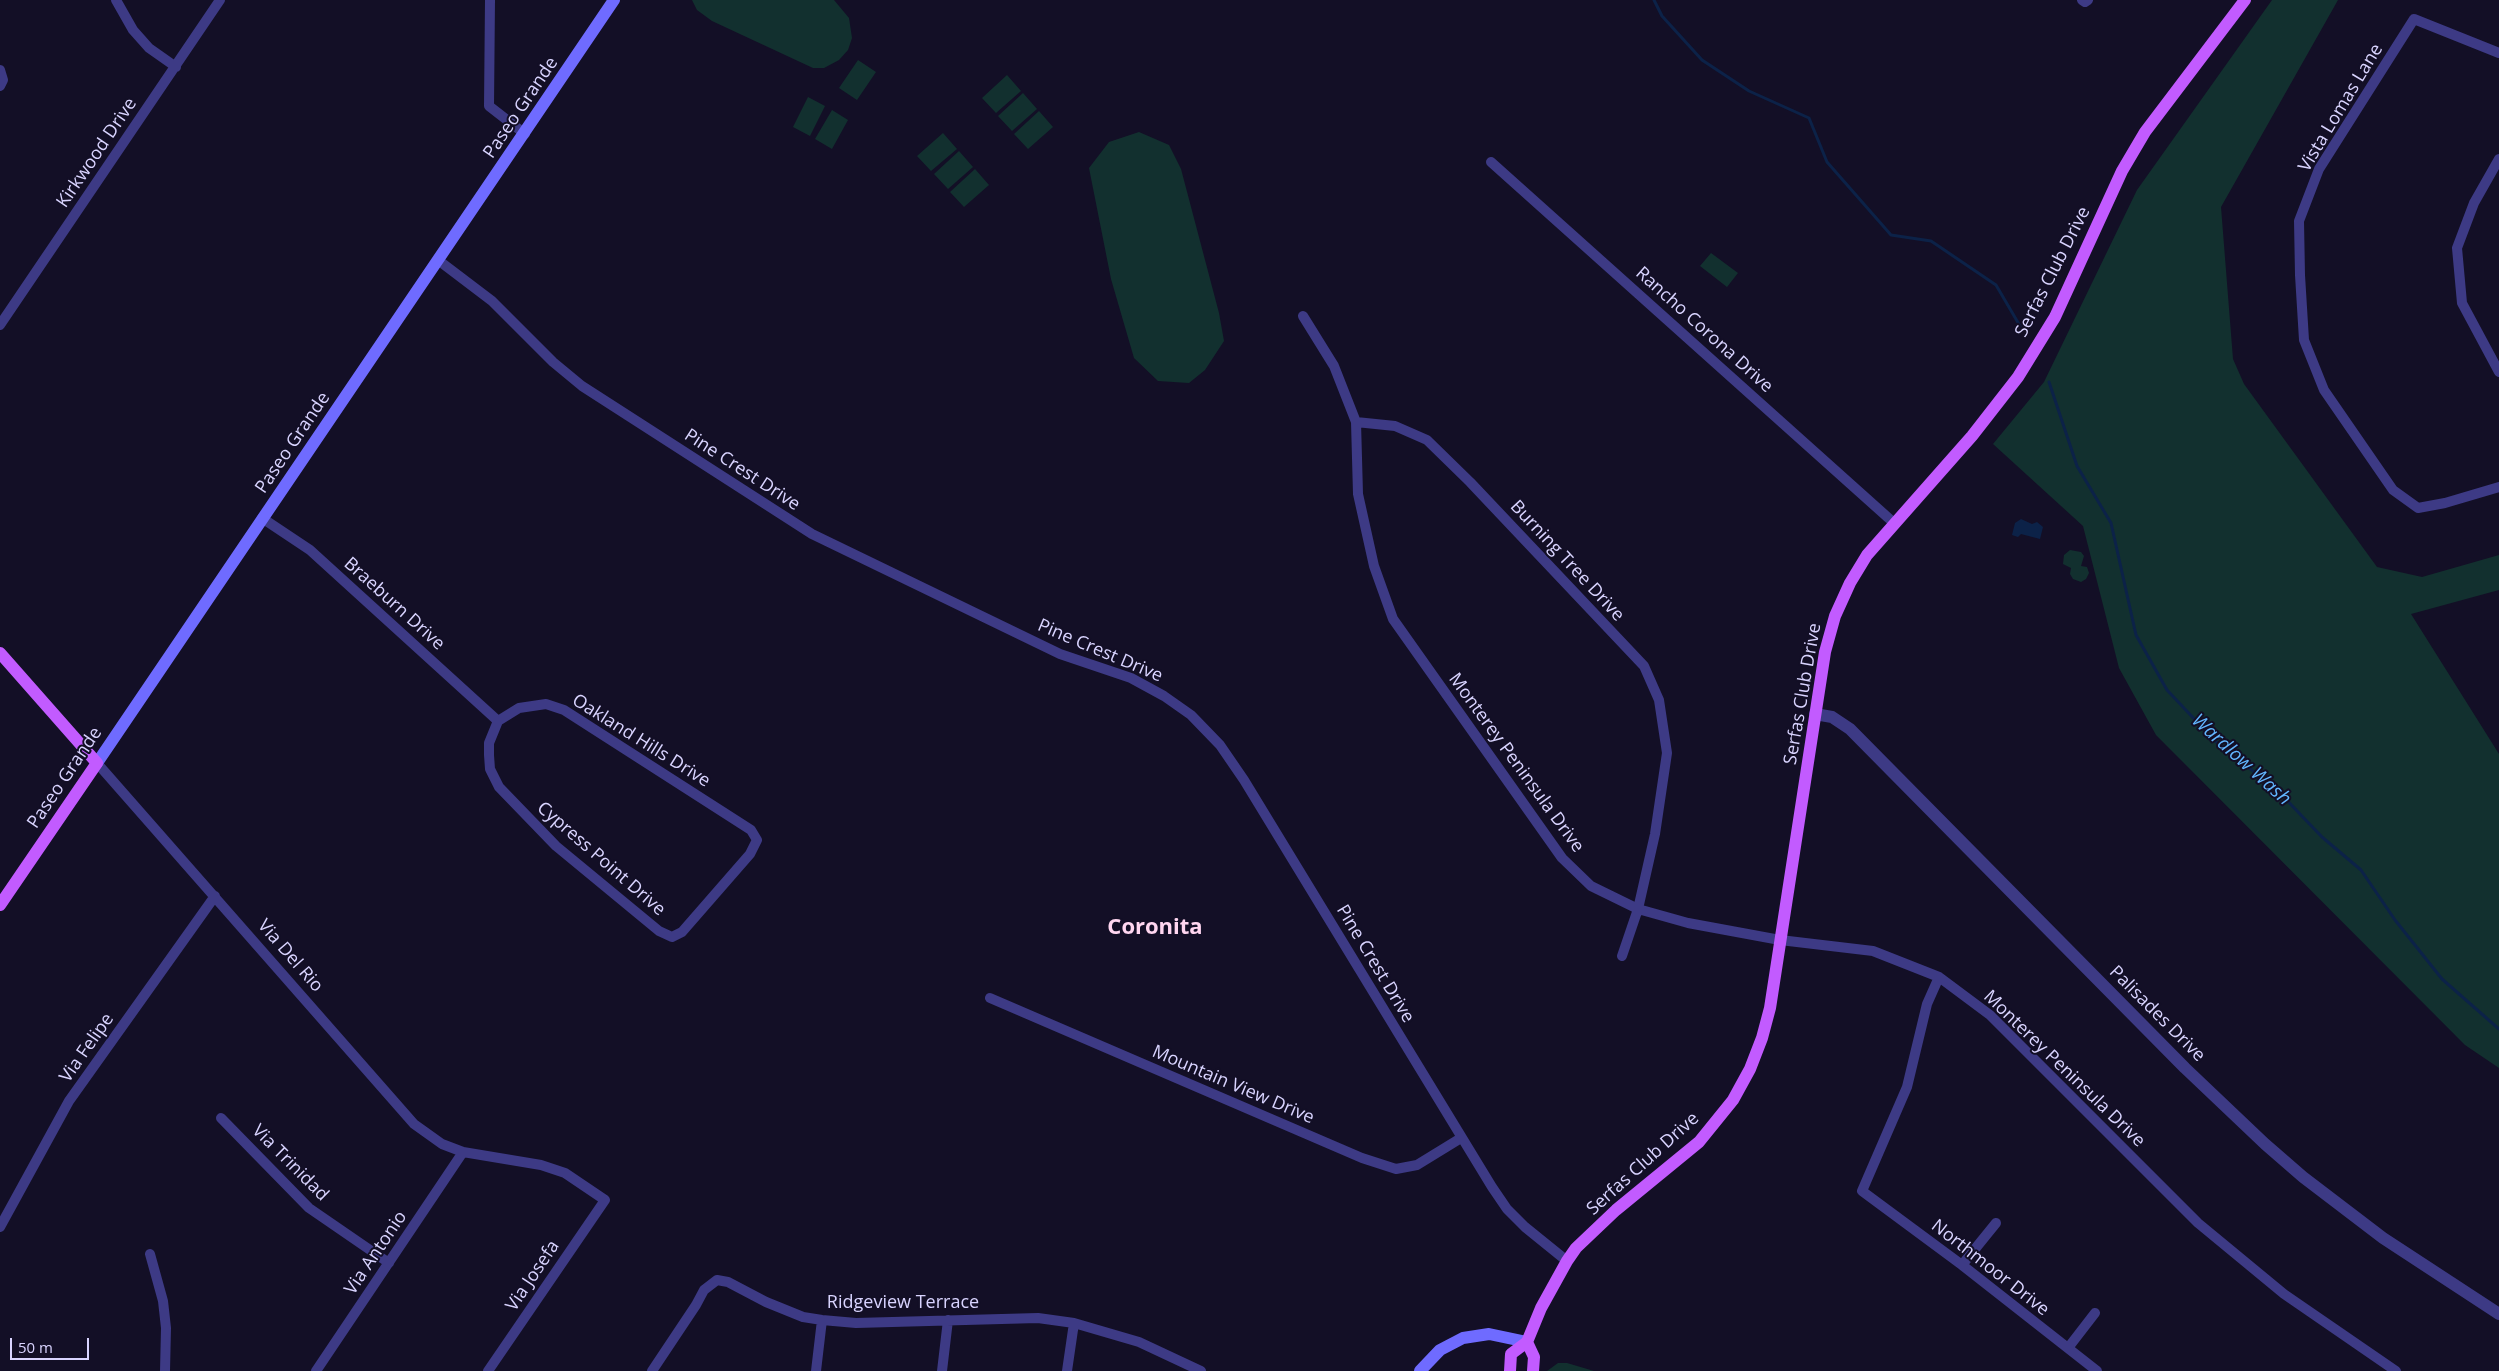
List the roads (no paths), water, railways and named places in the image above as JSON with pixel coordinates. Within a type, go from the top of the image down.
[{"type":"main road","name":"Paseo Grande","points":[[0,905],[525,134],[614,0]]},
{"type":"main road","name":"Serfas Club Drive","points":[[1510,1371],[1511,1354],[1527,1342],[1540,1308],[1567,1260],[1616,1210],[1699,1142],[1734,1100],[1750,1069],[1762,1038],[1770,1008],[1825,652],[1835,616],[1850,583],[1867,555],[1972,436],[2018,377],[2054,317],[2122,171],[2145,132],[2245,0]]},
{"type":"main road","name":"Via Del Rio","points":[[0,653],[97,762]]},
{"type":"main road","points":[[1420,1371],[1440,1350],[1463,1338],[1489,1334],[1527,1342],[1534,1357],[1533,1371]]},
{"type":"street","points":[[116,0],[133,30],[149,48],[176,67]]},
{"type":"street","name":"Kirkwood Drive","points":[[0,325],[220,0]]},
{"type":"street","points":[[490,0],[489,106],[525,134]]},
{"type":"street","name":"Vista Lomas Lane","points":[[2499,53],[2414,20],[2319,169],[2299,221],[2304,340],[2324,390],[2393,490],[2418,508],[2445,503],[2499,487]]},
{"type":"street","points":[[0,70],[3,80],[0,86]]},
{"type":"street","points":[[2499,159],[2474,202],[2457,248],[2462,303],[2499,372]]},
{"type":"street","name":"Rancho Corona Drive","points":[[1491,162],[1894,523]]},
{"type":"street","name":"Pine Crest Drive","points":[[438,260],[486,295],[553,362],[582,386],[812,534],[1060,654],[1131,678],[1164,696],[1190,714],[1220,745],[1244,780],[1461,1138],[1507,1209],[1525,1227],[1567,1260]]},
{"type":"street","points":[[1303,316],[1334,366],[1356,422]]},
{"type":"street","name":"Burning Tree Drive","points":[[1356,422],[1395,426],[1427,440],[1470,482],[1644,666],[1659,700],[1667,753],[1655,834],[1638,909],[1622,956]]},
{"type":"street","name":"Monterey Peninsula Drive","points":[[1356,422],[1358,494],[1374,566],[1392,619],[1562,858],[1591,886],[1638,909],[1688,923],[1780,940],[1873,951],[1939,977],[1990,1015],[2198,1223],[2284,1294],[2396,1371]]},
{"type":"street","name":"Braeburn Drive","points":[[262,518],[310,550],[498,720]]},
{"type":"street","name":"Oakland Hills Drive","points":[[498,720],[519,708],[532,705],[546,704],[564,710],[751,830],[757,840],[750,854],[682,932],[672,937]]},
{"type":"street","name":"Palisades Drive","points":[[1815,714],[1837,720],[1863,742],[2185,1068],[2265,1144],[2342,1208],[2383,1238],[2499,1314]]},
{"type":"street","name":"Cypress Point Drive","points":[[498,720],[489,743],[489,755],[490,768],[499,787],[556,846],[659,931],[672,937]]},
{"type":"street","name":"Via Del Rio","points":[[97,762],[414,1124],[442,1144],[464,1152],[541,1165],[566,1173],[605,1200]]},
{"type":"street","name":"Via Felipe","points":[[0,1227],[69,1101],[215,896]]},
{"type":"street","name":"Northmoor Drive","points":[[1939,977],[1927,1004],[1907,1087],[1862,1192],[1962,1265],[2097,1371]]},
{"type":"street","name":"Mountain View Drive","points":[[990,998],[1362,1158],[1396,1168],[1417,1166],[1461,1138]]},
{"type":"street","name":"Via Trinidad","points":[[221,1118],[309,1208],[389,1263]]},
{"type":"street","name":"Via Antonio","points":[[316,1371],[464,1152]]},
{"type":"street","name":"Via Josefa","points":[[488,1371],[605,1200]]},
{"type":"street","points":[[1962,1265],[1996,1222]]},
{"type":"street","points":[[150,1254],[163,1301],[166,1328],[164,1371]]},
{"type":"street","name":"Ridgeview Terrace","points":[[652,1371],[704,1290],[717,1280],[728,1282],[766,1302],[803,1316],[822,1320],[856,1323],[1038,1318],[1074,1322],[1139,1342],[1201,1371]]},
{"type":"street","points":[[2068,1348],[2095,1313]]},
{"type":"street","points":[[816,1371],[822,1320]]},
{"type":"street","points":[[942,1371],[948,1320]]},
{"type":"street","points":[[1067,1371],[1074,1322]]},
{"type":"water","points":[[2021,519],[2032,524],[2037,522],[2043,527],[2040,539],[2021,534],[2018,537],[2012,535],[2015,523]]},
{"type":"waterway","name":"Wardlow Wash","points":[[1654,0],[1662,16],[1702,60],[1749,91],[1809,118],[1827,162],[1891,235],[1931,241],[1996,285],[2020,326]]},
{"type":"waterway","name":"Wardlow Wash","points":[[2049,382],[2077,466],[2111,523],[2136,635],[2167,690],[2215,741],[2277,790],[2322,837],[2361,870],[2395,920],[2442,979],[2499,1029]]},
{"type":"district","name":"Coronita","points":[[1155,928]]}]
